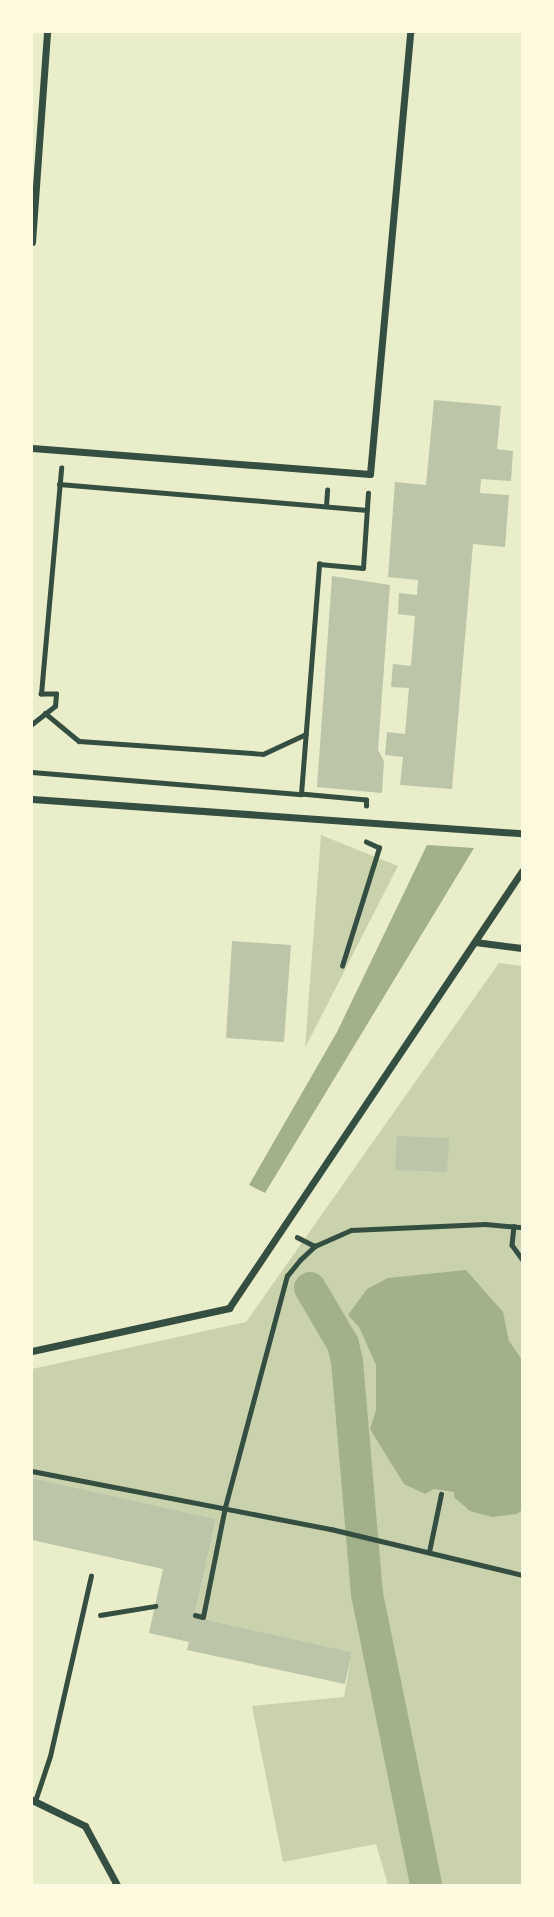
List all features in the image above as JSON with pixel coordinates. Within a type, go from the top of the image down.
[{"type":"street","points":[[32,242],[47,32]]},
{"type":"street","points":[[32,448],[370,474],[410,32]]},
{"type":"street","points":[[32,799],[365,819],[523,833]]},
{"type":"street","points":[[32,1351],[229,1308],[523,871]]},
{"type":"street","points":[[475,942],[523,948]]},
{"type":"street","points":[[33,1800],[85,1826],[117,1885]]},
{"type":"lane","points":[[33,1800],[50,1756],[91,1576]]},
{"type":"path","points":[[32,724],[55,705],[56,694],[41,694],[62,450]]},
{"type":"path","points":[[301,794],[319,564],[362,568],[370,474]]},
{"type":"path","points":[[60,484],[367,510]]},
{"type":"path","points":[[45,713],[79,741],[263,754],[306,734]]},
{"type":"path","points":[[32,772],[366,800],[364,841],[379,848],[342,966]]},
{"type":"path","points":[[514,1226],[512,1245],[523,1259]]},
{"type":"path","points":[[195,1615],[203,1617],[225,1507],[287,1276],[300,1260],[315,1246],[351,1230],[523,1227]]},
{"type":"path","points":[[32,1471],[331,1529],[523,1575]]},
{"type":"path","points":[[429,1552],[441,1494]]},
{"type":"path","points":[[82,1618],[155,1606]]},
{"type":"shaded area","points":[[321,835],[398,866],[305,1048]]},
{"type":"shaded area","points":[[427,845],[474,848],[265,1193],[249,1185],[337,1032]]},
{"type":"shaded area","points":[[499,963],[522,966],[522,1885],[388,1885],[376,1844],[283,1862],[252,1706],[344,1697],[352,1652],[194,1617],[216,1519],[32,1478],[32,1369],[246,1322]]},
{"type":"shaded area","points":[[466,1270],[503,1312],[509,1341],[522,1360],[522,1510],[517,1514],[492,1517],[470,1511],[454,1497],[454,1492],[434,1489],[425,1494],[404,1484],[370,1429],[376,1410],[376,1365],[359,1327],[348,1315],[367,1289],[388,1278]]},
{"type":"building","points":[[434,400],[501,406],[497,449],[513,451],[511,481],[481,479],[480,493],[509,495],[505,547],[473,544],[452,789],[400,785],[403,757],[385,755],[387,732],[405,734],[409,688],[391,687],[393,664],[411,666],[415,616],[398,614],[399,593],[417,595],[418,580],[388,577],[395,482],[426,485]]},
{"type":"building","points":[[332,576],[390,585],[378,750],[384,761],[382,793],[317,787]]},
{"type":"building","points":[[232,941],[291,945],[284,1042],[226,1038]]},
{"type":"building","points":[[397,1136],[449,1138],[447,1172],[395,1170]]},
{"type":"building","points":[[32,1478],[216,1519],[194,1617],[352,1652],[345,1684],[187,1650],[189,1642],[149,1633],[163,1569],[32,1540]]},
{"type":"waterway","points":[[310,1288],[343,1344],[347,1361],[367,1594],[426,1885]]}]
